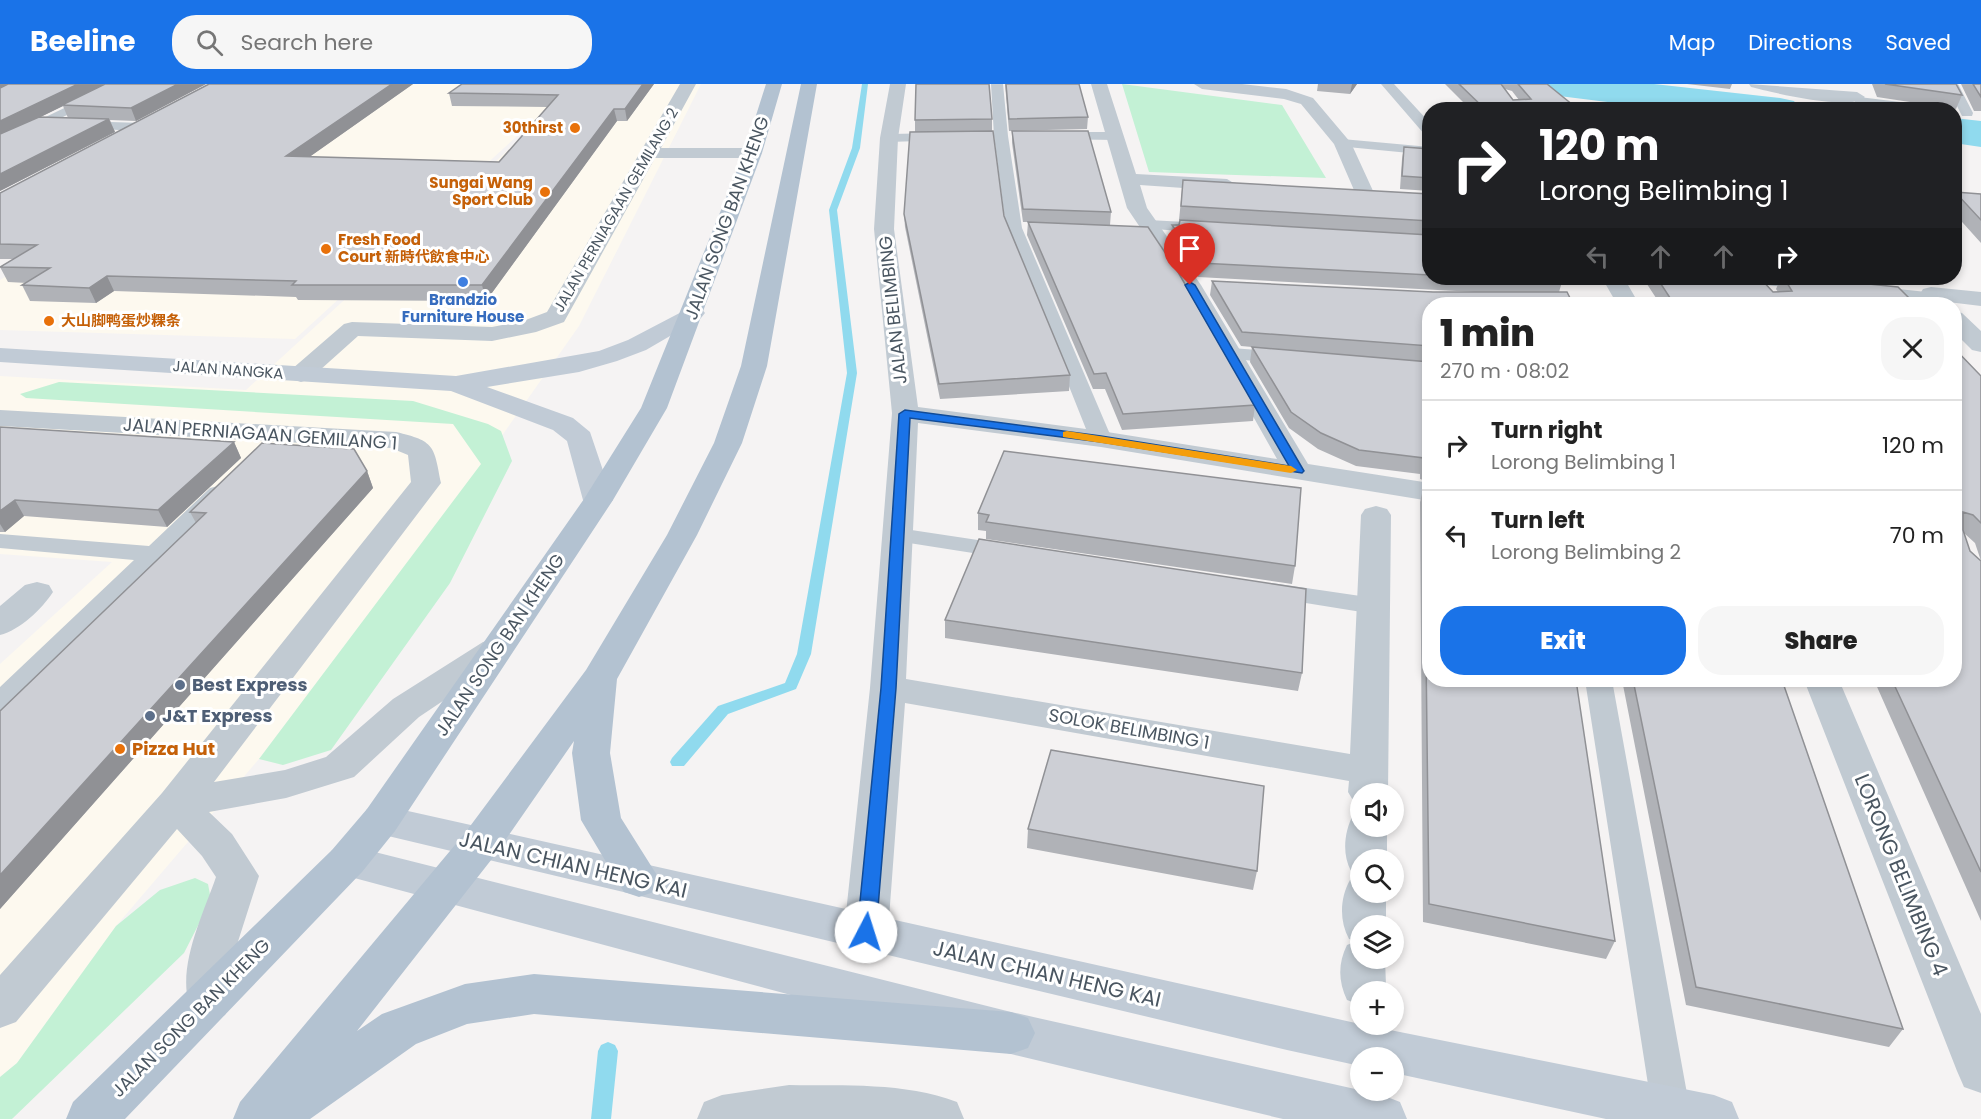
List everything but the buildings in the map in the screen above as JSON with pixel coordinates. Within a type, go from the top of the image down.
[{"type":"main road","name":"JALAN SONG BAN KHENG","points":[[91,1119],[347,861],[381,820],[598,500],[654,408],[693,313],[753,153],[774,84]]},
{"type":"main road","points":[[258,1119],[480,844],[600,677],[682,535],[728,444],[754,366],[809,84]]},
{"type":"main road","name":"JALAN NANGKA","points":[[0,355],[456,384],[579,364],[608,356],[637,345],[693,313]]},
{"type":"main road","name":"JALAN NANGKA","points":[[456,384],[563,424],[580,438],[598,500]]},
{"type":"main road","points":[[600,677],[591,753],[602,820],[639,880]]},
{"type":"main road","name":"JALAN CHIAN HENG KAI","points":[[381,820],[1415,1058],[1714,1119]]},
{"type":"main road","points":[[347,861],[850,989],[1011,1033],[1382,1119]]},
{"type":"main road","points":[[268,1119],[399,1029],[465,1004],[534,994],[1011,1033]]},
{"type":"street","name":"JALAN PERNIAGAAN GEMILANG 2","points":[[301,374],[352,329],[492,333],[528,327],[556,317],[688,84]]},
{"type":"street","name":"JALAN BELIMBING","points":[[866,932],[888,688],[905,414],[884,229],[889,138],[898,84]]},
{"type":"street","points":[[1099,84],[1145,231],[1190,285],[1298,471]]},
{"type":"street","points":[[1202,84],[1286,94],[1307,101],[1342,143],[1364,193]]},
{"type":"street","points":[[1756,84],[1804,97],[1857,94]]},
{"type":"street","points":[[112,143],[162,116]]},
{"type":"street","points":[[648,153],[753,153]]},
{"type":"street","points":[[1128,179],[1246,186]]},
{"type":"street","points":[[1341,191],[1386,195]]},
{"type":"street","points":[[1190,285],[1213,286]]},
{"type":"street","points":[[1931,293],[1981,299]]},
{"type":"street","points":[[1962,326],[1981,345]]},
{"type":"street","points":[[905,414],[1101,439],[1422,491]]},
{"type":"street","name":"JALAN PERNIAGAAN GEMILANG 1","points":[[0,418],[396,440],[421,451],[426,483],[176,803],[2,1003]]},
{"type":"street","points":[[1368,782],[1377,515]]},
{"type":"street","points":[[0,624],[37,592]]},
{"type":"street","points":[[176,803],[286,784],[340,767],[406,708],[495,650]]},
{"type":"street","name":"LORONG BELIMBING 4","points":[[1824,687],[1981,1071]]},
{"type":"street","name":"SOLOK BELIMBING 1","points":[[888,688],[1368,782]]},
{"type":"street","points":[[176,803],[217,845],[238,876],[212,954],[209,1001]]},
{"type":"street","points":[[723,1118],[789,1108],[939,1119]]},
{"type":"lane","points":[[0,144],[124,84]]},
{"type":"lane","points":[[997,84],[1001,136],[1014,228],[1101,439]]},
{"type":"lane","points":[[1388,84],[1422,123]]},
{"type":"lane","points":[[1952,84],[1958,102]]},
{"type":"lane","points":[[1857,94],[1895,102]]},
{"type":"lane","points":[[1962,113],[1981,115]]},
{"type":"lane","points":[[42,124],[142,127]]},
{"type":"lane","points":[[1035,136],[1115,136]]},
{"type":"lane","points":[[889,138],[956,137]]},
{"type":"lane","points":[[1342,143],[1422,151]]},
{"type":"lane","points":[[1014,228],[1038,229]]},
{"type":"lane","points":[[1145,231],[1218,229]]},
{"type":"lane","points":[[1759,285],[1769,296]]},
{"type":"lane","points":[[1817,285],[1835,287]]},
{"type":"lane","points":[[1857,289],[1931,293]]},
{"type":"lane","points":[[1231,354],[1301,359]]},
{"type":"lane","points":[[0,703],[281,434]]},
{"type":"lane","points":[[898,535],[1038,556]]},
{"type":"lane","points":[[0,541],[154,554]]},
{"type":"lane","points":[[1246,587],[1374,606]]},
{"type":"lane","points":[[1599,687],[1671,1110]]},
{"type":"shaded area","points":[[324,84],[574,84],[295,339],[0,330],[0,280]]},
{"type":"shaded area","points":[[580,84],[701,84],[579,326],[482,464],[259,759],[116,926],[17,1063],[0,1077],[0,664],[112,562],[0,554],[0,376],[246,390]]},
{"type":"green space","points":[[1122,84],[1282,105],[1326,178],[1149,172]]},
{"type":"green space","points":[[59,382],[413,401],[488,424],[501,431],[512,461],[450,583],[331,750],[283,765],[259,759],[481,464],[453,424],[26,398],[20,394]]},
{"type":"green space","points":[[195,878],[208,884],[211,900],[184,953],[12,1119],[0,1119],[0,1077],[17,1063],[116,926],[160,890]]},
{"type":"waterway","points":[[678,762],[723,710],[791,686],[804,654],[852,373],[833,210],[856,148],[865,84]]},
{"type":"waterway","points":[[1551,84],[1710,102]]},
{"type":"waterway","points":[[1962,131],[1981,134]]},
{"type":"waterway","points":[[601,1119],[608,1051]]},
{"type":"slow traffic","points":[[1067,435],[1291,470]]},
{"type":"place","name":"30thirst","points":[[575,128]]},
{"type":"place","name":"Sungai Wang Sport Club","points":[[545,192]]},
{"type":"place","name":"Fresh Food Court 新時代飲食中心","points":[[326,249]]},
{"type":"place","name":"Brandzio Furniture House","points":[[463,282]]},
{"type":"place","name":"大山脚鸭蛋炒粿条","points":[[49,321]]},
{"type":"place","name":"Best Express","points":[[180,685]]},
{"type":"place","name":"J&T Express","points":[[150,716]]},
{"type":"place","name":"Pizza Hut","points":[[120,749]]},
{"type":"route","points":[[866,932],[888,688],[905,414],[1101,439],[1298,471],[1190,285]]}]
